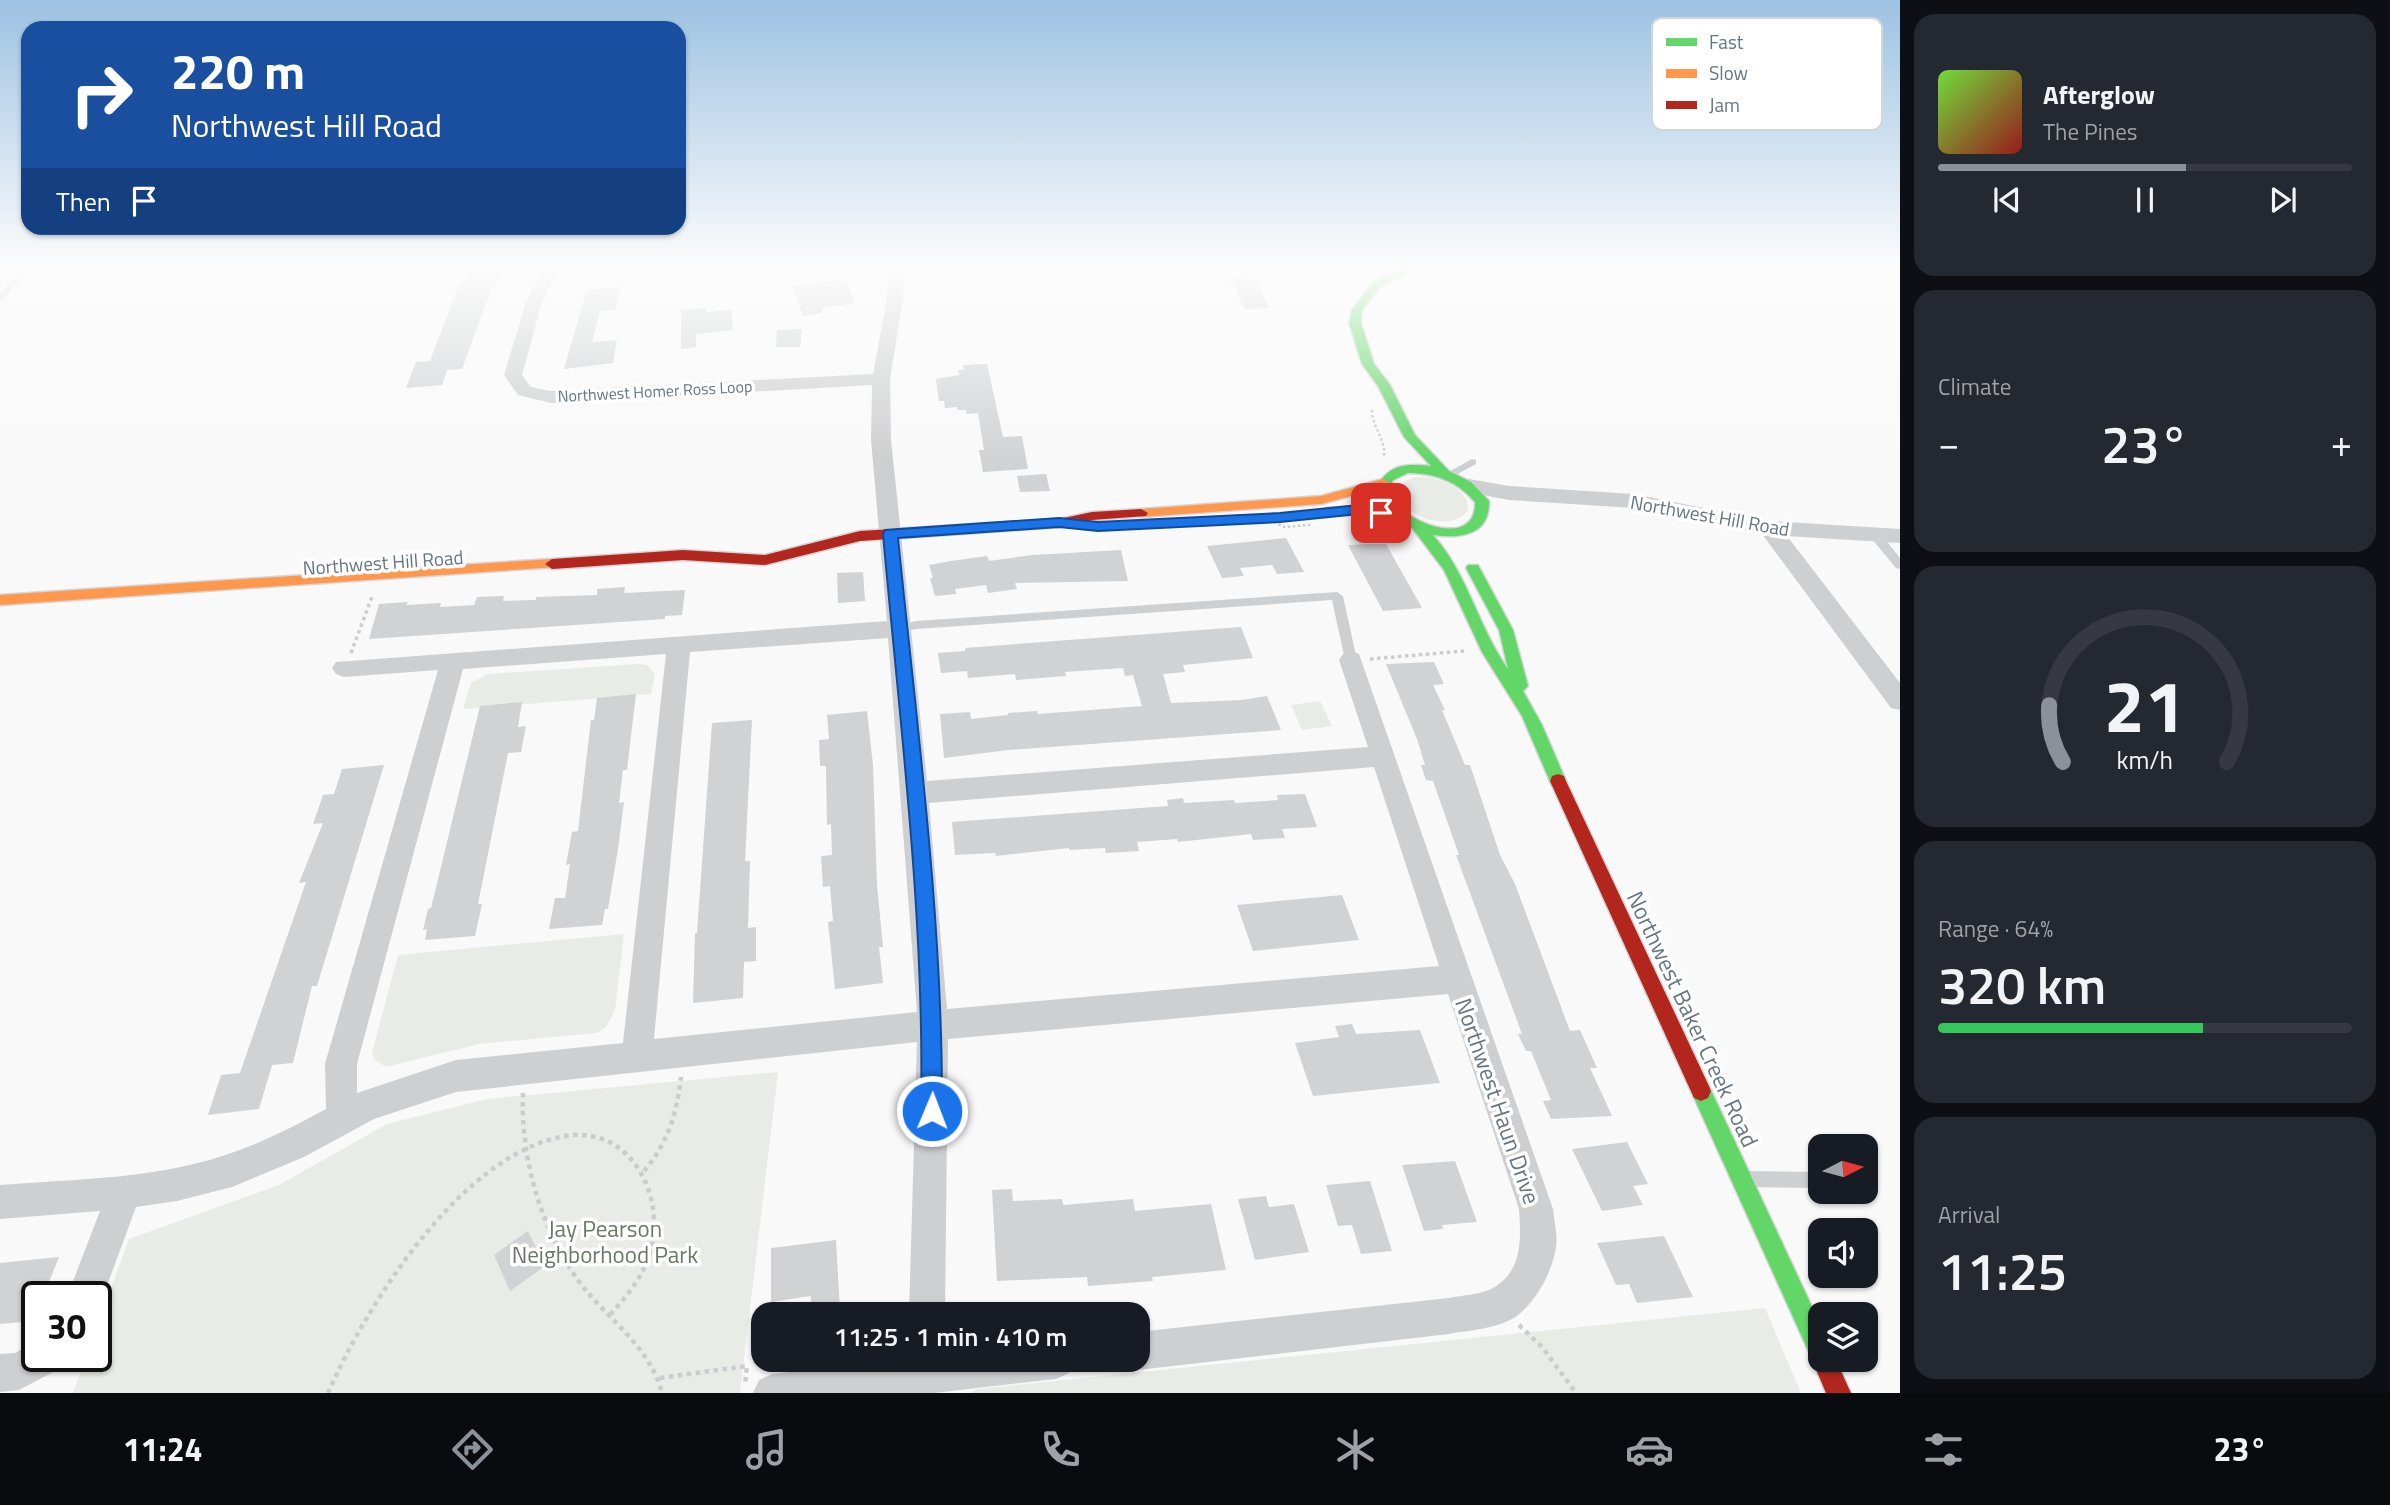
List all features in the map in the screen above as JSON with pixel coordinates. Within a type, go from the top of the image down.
[{"type":"main road","points":[[1357,330],[1368,364],[1370,386],[1399,450],[1383,499],[1396,516],[1419,528],[1444,533],[1475,523],[1482,501],[1469,486],[1446,473],[1410,437],[1384,385],[1368,364]]},
{"type":"main road","points":[[1390,478],[1418,468],[1446,473]]},
{"type":"main road","name":"Northwest Hill Road","points":[[0,600],[683,555],[765,559],[860,536],[1059,523],[1092,516],[1321,500],[1390,478]]},
{"type":"main road","name":"Northwest Hill Road","points":[[1059,523],[1098,527],[1265,519],[1359,510],[1396,516]]},
{"type":"main road","name":"Northwest Baker Creek Road","points":[[1475,523],[1465,551],[1506,630],[1516,659],[1524,706]]},
{"type":"main road","name":"Northwest Baker Creek Road","points":[[1419,528],[1443,552],[1453,568],[1492,660],[1524,706],[1808,1326]]},
{"type":"main road","name":"Northwest Hill Road","points":[[0,588],[679,542],[765,559]]},
{"type":"main road","points":[[1829,1372],[1839,1393]]},
{"type":"street","name":"Northwest Homer Ross Loop","points":[[526,330],[513,374],[525,391],[551,397],[881,379]]},
{"type":"street","points":[[890,330],[881,379],[881,440],[915,793],[933,1024],[927,1302]]},
{"type":"street","name":"Northwest Hill Road","points":[[1469,486],[1509,493],[1634,501],[1769,528],[1900,536]]},
{"type":"street","name":"Northwest Hill Road","points":[[1475,523],[1562,497]]},
{"type":"street","points":[[1769,528],[1900,701]]},
{"type":"street","points":[[347,662],[453,661],[900,629]]},
{"type":"street","points":[[637,1055],[679,646]]},
{"type":"street","name":"Northwest Haun Drive","points":[[1358,660],[1382,756],[1536,1209],[1539,1246],[1529,1275],[1500,1306]]},
{"type":"street","points":[[343,1116],[341,1064],[453,661]]},
{"type":"street","points":[[915,793],[1382,756]]},
{"type":"street","points":[[0,1202],[124,1192],[177,1184],[232,1170],[292,1145],[343,1116],[427,1083],[456,1076],[933,1024],[1456,979]]},
{"type":"street","points":[[91,1281],[124,1192]]},
{"type":"street","points":[[1150,1350],[1449,1316],[1500,1306]]},
{"type":"street","points":[[0,1373],[21,1370]]},
{"type":"street","points":[[772,1393],[958,1372]]},
{"type":"lane","points":[[1446,473],[1472,462]]},
{"type":"lane","points":[[1875,536],[1900,565]]},
{"type":"lane","points":[[900,629],[916,625],[1337,596],[1358,660]]},
{"type":"lane","points":[[1741,1179],[1808,1180]]},
{"type":"path","points":[[1368,403],[1373,412],[1371,417],[1386,448],[1382,462]]},
{"type":"path","points":[[1265,519],[1284,527],[1317,524]]},
{"type":"path","points":[[347,662],[376,586]]},
{"type":"path","points":[[1358,660],[1468,651]]},
{"type":"path","points":[[644,1171],[657,1157],[676,1118],[683,1051]]},
{"type":"path","points":[[527,1067],[522,1132],[554,1236],[573,1274],[650,1361],[660,1378],[662,1393]]},
{"type":"path","points":[[328,1393],[355,1334],[384,1288],[413,1250],[476,1183],[527,1150],[565,1136],[584,1136],[612,1144],[629,1154],[644,1171],[652,1196],[655,1224],[651,1249],[635,1284],[609,1316]]},
{"type":"path","points":[[1500,1306],[1542,1347],[1576,1393]]},
{"type":"path","points":[[660,1378],[747,1366],[744,1393]]},
{"type":"green space","points":[[1416,477],[1432,478],[1450,484],[1463,495],[1468,510],[1456,519],[1441,522],[1412,512],[1402,503],[1398,493],[1402,484]]},
{"type":"green space","points":[[647,665],[655,674],[651,694],[463,709],[471,683],[488,674]]},
{"type":"green space","points":[[1320,701],[1332,726],[1302,730],[1291,705]]},
{"type":"green space","points":[[624,934],[615,1010],[606,1027],[596,1033],[479,1044],[386,1067],[376,1061],[372,1053],[398,955]]},
{"type":"green space","name":"Jay Pearson Neighborhood Park","points":[[778,1072],[740,1393],[73,1393],[81,1372],[112,1372],[112,1286],[129,1239],[279,1185],[387,1124],[487,1099]]},
{"type":"green space","points":[[1765,1308],[1801,1393],[972,1393],[976,1389]]},
{"type":"building","points":[[442,330],[476,330],[462,369],[447,370],[442,385],[406,388],[416,362],[430,361]]},
{"type":"building","points":[[575,330],[595,330],[592,342],[617,340],[613,363],[564,369]]},
{"type":"building","points":[[681,330],[733,330],[696,334],[696,347],[681,349]]},
{"type":"building","points":[[777,330],[802,330],[800,347],[776,347]]},
{"type":"building","points":[[987,364],[1003,437],[1022,436],[1028,469],[983,472],[979,450],[984,450],[978,413],[967,414],[966,410],[958,410],[957,407],[945,408],[944,401],[939,401],[936,379],[959,375],[958,370],[964,370],[963,365]]},
{"type":"building","points":[[1046,474],[1050,491],[1020,492],[1017,476]]},
{"type":"building","points":[[1286,538],[1304,572],[1277,574],[1272,565],[1240,568],[1244,576],[1222,578],[1207,546]]},
{"type":"building","points":[[1386,544],[1422,608],[1383,611],[1348,545]]},
{"type":"building","points":[[1121,550],[1128,581],[1015,583],[1017,589],[988,593],[986,585],[955,589],[956,594],[935,596],[930,578],[933,578],[929,565],[951,561],[987,556],[989,561],[1032,555]]},
{"type":"building","points":[[863,572],[865,601],[838,603],[837,573]]},
{"type":"building","points":[[625,587],[624,593],[685,590],[682,615],[665,616],[665,619],[369,639],[379,604],[441,603],[440,607],[474,605],[477,597],[504,596],[503,601],[536,600],[536,597],[597,595],[597,589]]},
{"type":"building","points":[[1241,627],[1253,658],[1183,665],[1185,672],[1163,674],[1171,703],[1242,700],[1267,696],[1281,730],[1009,750],[944,758],[940,714],[970,712],[971,719],[1008,713],[1037,711],[1038,714],[1142,706],[1133,675],[1125,676],[1123,668],[1065,672],[1066,676],[1016,680],[1015,674],[968,678],[967,671],[941,673],[938,653],[965,651],[965,648]]},
{"type":"building","points":[[1434,662],[1444,684],[1433,685],[1445,710],[1442,710],[1465,765],[1470,765],[1500,855],[1515,884],[1570,1031],[1580,1030],[1597,1068],[1590,1068],[1612,1116],[1551,1119],[1543,1101],[1551,1100],[1531,1051],[1526,1051],[1518,1034],[1522,1034],[1456,855],[1459,855],[1433,781],[1426,780],[1421,765],[1425,765],[1417,739],[1386,664]]},
{"type":"building","points":[[636,694],[627,770],[623,770],[619,803],[624,802],[608,909],[605,909],[602,925],[549,929],[555,898],[565,898],[570,864],[566,865],[572,832],[578,831],[591,720],[594,720],[597,698]]},
{"type":"building","points":[[522,702],[518,727],[526,726],[521,752],[508,753],[478,904],[482,904],[475,936],[425,940],[427,929],[423,930],[428,909],[431,908],[480,706]]},
{"type":"building","points":[[867,711],[873,765],[877,885],[883,947],[879,947],[883,983],[835,989],[828,922],[833,921],[830,886],[823,887],[821,856],[832,855],[831,824],[827,825],[826,766],[820,766],[819,740],[829,739],[827,715]]},
{"type":"building","points":[[752,720],[745,861],[750,861],[748,928],[756,927],[756,961],[744,962],[743,998],[693,1003],[695,933],[712,723]]},
{"type":"building","points":[[384,765],[317,986],[312,986],[293,1063],[272,1065],[259,1109],[208,1115],[221,1075],[240,1073],[306,882],[299,883],[323,823],[313,824],[323,795],[334,794],[342,769]]},
{"type":"building","points":[[1305,794],[1317,827],[1282,829],[1285,838],[1253,840],[1251,834],[1178,842],[1177,839],[1137,842],[1139,851],[1106,853],[1105,848],[1069,848],[996,856],[995,853],[955,855],[952,822],[1168,806],[1167,800],[1183,798],[1184,803],[1234,800],[1235,803],[1278,800],[1277,795]]},
{"type":"building","points":[[1342,895],[1359,940],[1253,951],[1237,905]]},
{"type":"building","points":[[1352,1024],[1356,1034],[1420,1030],[1440,1083],[1313,1096],[1295,1043],[1339,1037],[1335,1026]]},
{"type":"building","points":[[1627,1142],[1648,1184],[1633,1186],[1643,1205],[1602,1211],[1572,1149]]},
{"type":"building","points":[[1455,1161],[1477,1222],[1442,1225],[1443,1229],[1424,1231],[1402,1165]]},
{"type":"building","points":[[1370,1181],[1392,1251],[1361,1254],[1352,1225],[1338,1226],[1326,1185]]},
{"type":"building","points":[[1012,1189],[1013,1201],[1062,1199],[1063,1205],[1133,1199],[1135,1211],[1211,1204],[1226,1270],[1152,1277],[1153,1281],[1088,1286],[1087,1277],[997,1281],[992,1190]]},
{"type":"building","points":[[1266,1196],[1269,1207],[1294,1204],[1309,1252],[1255,1260],[1238,1199]]},
{"type":"building","points":[[528,1231],[545,1266],[510,1291],[494,1255]]},
{"type":"building","points":[[1664,1236],[1693,1297],[1637,1303],[1629,1284],[1616,1285],[1597,1243]]},
{"type":"building","points":[[836,1240],[840,1302],[811,1302],[811,1296],[771,1302],[771,1248]]},
{"type":"building","points":[[59,1257],[49,1281],[21,1281],[21,1322],[0,1324],[0,1263]]},
{"type":"traffic: fast","points":[[1357,330],[1368,364],[1384,385],[1410,437],[1443,472]]},
{"type":"traffic: fast","points":[[1406,469],[1439,472],[1466,485],[1482,501],[1481,517],[1474,526],[1449,533],[1420,527],[1396,514],[1388,506],[1381,491],[1388,477],[1406,469]]},
{"type":"traffic: fast","points":[[1419,528],[1451,569],[1489,652],[1530,716],[1558,781]]},
{"type":"traffic: fast","points":[[1473,568],[1506,630],[1520,686]]},
{"type":"traffic: fast","points":[[1701,1091],[1808,1325]]},
{"type":"traffic: slow","points":[[1141,513],[1321,500],[1383,483]]},
{"type":"traffic: slow","points":[[1327,512],[1359,510],[1396,516]]},
{"type":"traffic: slow","points":[[0,600],[552,564]]},
{"type":"traffic: jam","points":[[552,564],[683,555],[765,560],[860,536],[1059,523],[1092,516],[1141,513]]},
{"type":"traffic: jam","points":[[1558,781],[1701,1091]]},
{"type":"traffic: jam","points":[[1829,1372],[1839,1393]]},
{"type":"route","points":[[932,1111],[933,1024],[915,793],[890,534],[1059,523],[1098,527],[1216,519],[1280,518],[1340,510],[1381,513]]}]
